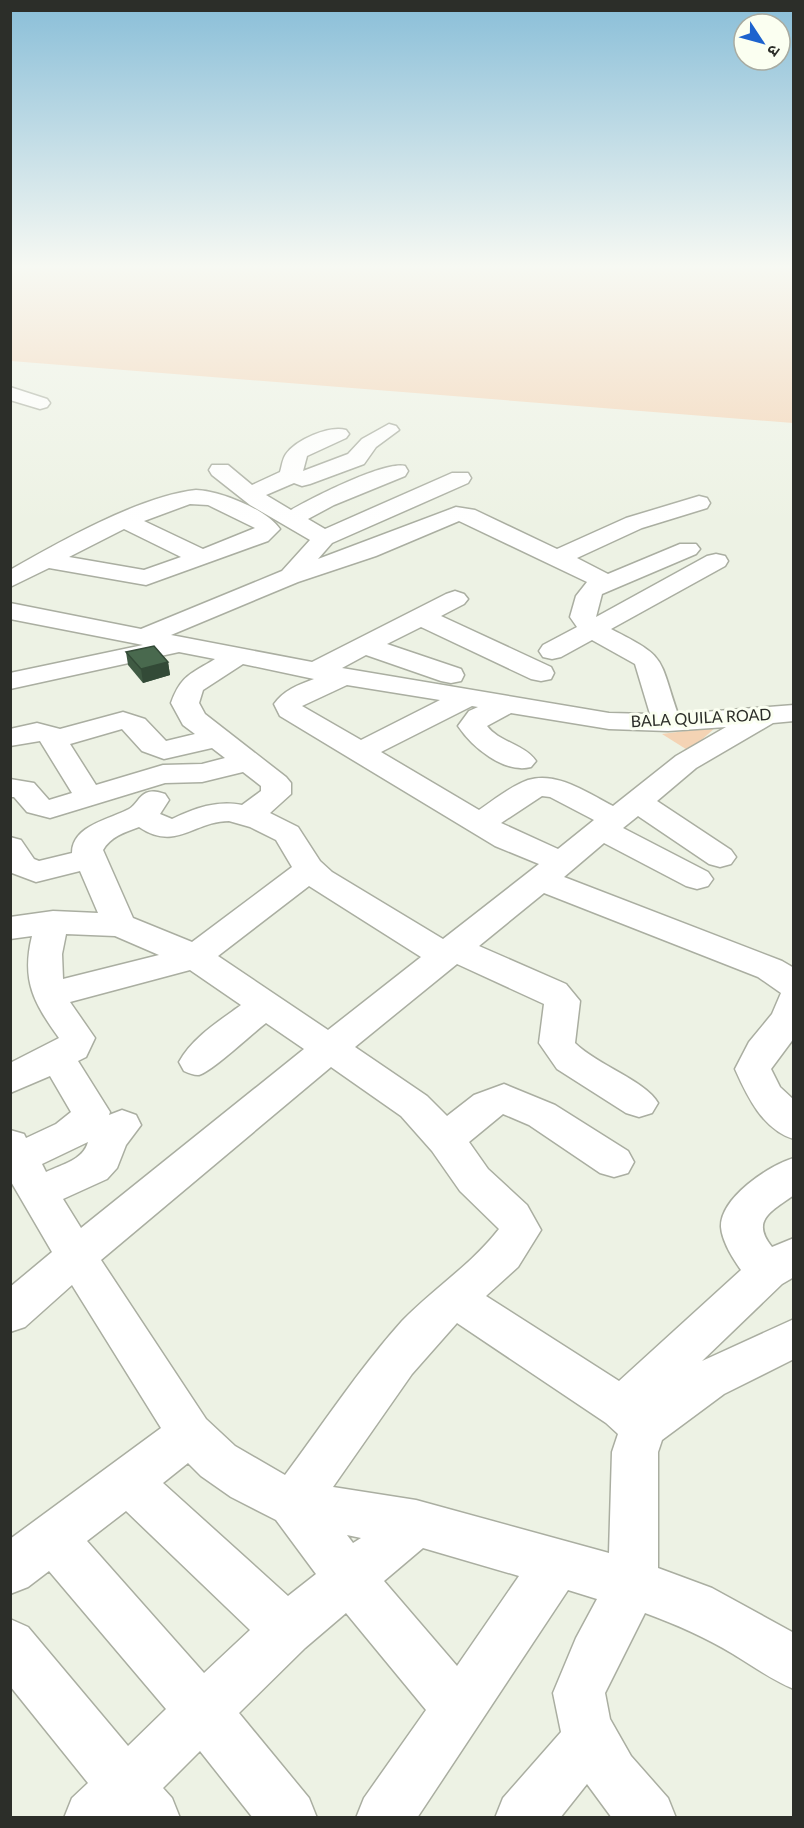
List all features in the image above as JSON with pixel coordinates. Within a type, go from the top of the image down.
[{"type":"street","points":[[10,393],[40,403]]},
{"type":"street","points":[[250,494],[297,476],[356,459],[369,443],[389,430]]},
{"type":"street","points":[[331,497],[297,476],[291,463],[297,453],[339,434]]},
{"type":"street","points":[[289,577],[324,538],[450,482],[404,464],[331,497],[291,519]]},
{"type":"street","points":[[220,470],[250,494],[324,538]]},
{"type":"street","points":[[10,580],[69,545],[178,501],[202,496],[264,524],[268,530],[260,536],[146,578],[45,560]]},
{"type":"street","points":[[556,559],[633,523],[699,503]]},
{"type":"street","points":[[143,637],[289,577],[368,551],[461,513],[606,582]]},
{"type":"street","points":[[125,521],[201,557]]},
{"type":"street","points":[[668,723],[660,710],[652,673],[644,657],[595,629],[583,617],[588,596],[593,589],[688,549]]},
{"type":"street","points":[[419,616],[499,654],[547,662],[595,629],[716,561]]},
{"type":"street","points":[[315,671],[455,599]]},
{"type":"street","points":[[10,611],[344,676],[445,683],[499,654]]},
{"type":"street","points":[[10,681],[180,644]]},
{"type":"street","points":[[366,646],[445,683]]},
{"type":"street","points":[[238,656],[191,686],[186,693],[185,703],[189,714],[215,737],[269,777],[277,789],[272,798],[247,816]]},
{"type":"street","points":[[344,676],[298,695],[288,704],[290,710],[302,720],[506,838],[552,871],[770,969],[794,985]]},
{"type":"street","name":"BALA QUILA ROAD","points":[[445,683],[468,697],[609,721],[668,723],[781,713]]},
{"type":"street","points":[[359,752],[468,697]]},
{"type":"street","points":[[505,705],[479,717],[472,726],[482,739],[521,761]]},
{"type":"street","points":[[10,1314],[76,1256],[330,1047],[686,762],[781,713]]},
{"type":"street","points":[[10,738],[37,732],[55,739],[123,720],[134,723],[153,746],[164,750],[215,737]]},
{"type":"street","points":[[55,739],[64,760],[89,796]]},
{"type":"street","points":[[10,788],[23,789],[38,806],[50,809],[169,773],[216,771],[246,759]]},
{"type":"street","points":[[89,854],[90,843],[105,830],[141,815],[149,809],[154,797],[147,779]]},
{"type":"street","points":[[480,823],[536,787],[556,789],[618,817],[720,857]]},
{"type":"street","points":[[50,809],[68,836],[89,854],[120,925]]},
{"type":"street","points":[[141,815],[155,825],[169,830],[220,813],[247,816],[282,830],[293,838],[310,869],[336,889],[450,952],[554,993],[562,1001],[556,1030],[557,1044],[563,1054],[575,1064],[639,1103]]},
{"type":"street","points":[[618,817],[697,879]]},
{"type":"street","points":[[10,847],[23,866],[36,872],[89,854]]},
{"type":"street","points":[[50,995],[195,957],[310,869]]},
{"type":"street","points":[[10,1079],[74,1048],[77,1038],[50,995],[45,957],[53,922]]},
{"type":"street","points":[[10,928],[53,922],[120,925],[195,957],[414,1106],[446,1140],[474,1180],[513,1217],[521,1230],[502,1256],[454,1298],[405,1350],[294,1504]]},
{"type":"street","points":[[794,1001],[792,1012],[756,1058],[753,1070],[766,1096],[794,1125]]},
{"type":"street","points":[[196,1062],[223,1037],[266,1005]]},
{"type":"street","points":[[23,1165],[77,1130],[88,1120],[91,1112],[57,1057]]},
{"type":"street","points":[[446,1140],[478,1110],[491,1101],[504,1098],[542,1115],[614,1162]]},
{"type":"street","points":[[23,1165],[93,1168],[103,1157],[108,1138],[122,1125]]},
{"type":"street","points":[[23,1165],[76,1256],[190,1434],[218,1461],[248,1481],[294,1504],[416,1522],[633,1584],[694,1606],[750,1635],[794,1663]]},
{"type":"street","points":[[648,1818],[612,1775],[591,1738],[584,1724],[579,1693],[594,1656],[633,1584],[635,1452],[632,1418],[780,1263],[744,1242],[740,1224],[750,1207],[794,1173]]},
{"type":"street","points":[[454,1298],[632,1418]]},
{"type":"street","points":[[632,1418],[794,1338]]},
{"type":"street","points":[[10,1570],[190,1434]]},
{"type":"street","points":[[127,1481],[287,1630]]},
{"type":"street","points":[[294,1504],[350,1579],[458,1708]]},
{"type":"street","points":[[10,1645],[123,1807],[203,1712],[287,1630],[416,1522]]},
{"type":"street","points":[[52,1537],[203,1712],[289,1818]]},
{"type":"street","points":[[384,1818],[557,1564]]},
{"type":"street","points":[[523,1818],[591,1738]]},
{"type":"shaded area","points":[[11,352],[793,352],[793,423],[11,361]]},
{"type":"shaded area","points":[[716,727],[689,751],[662,734]]},
{"type":"building","points":[[154,646],[168,662],[141,669],[126,652]]}]
